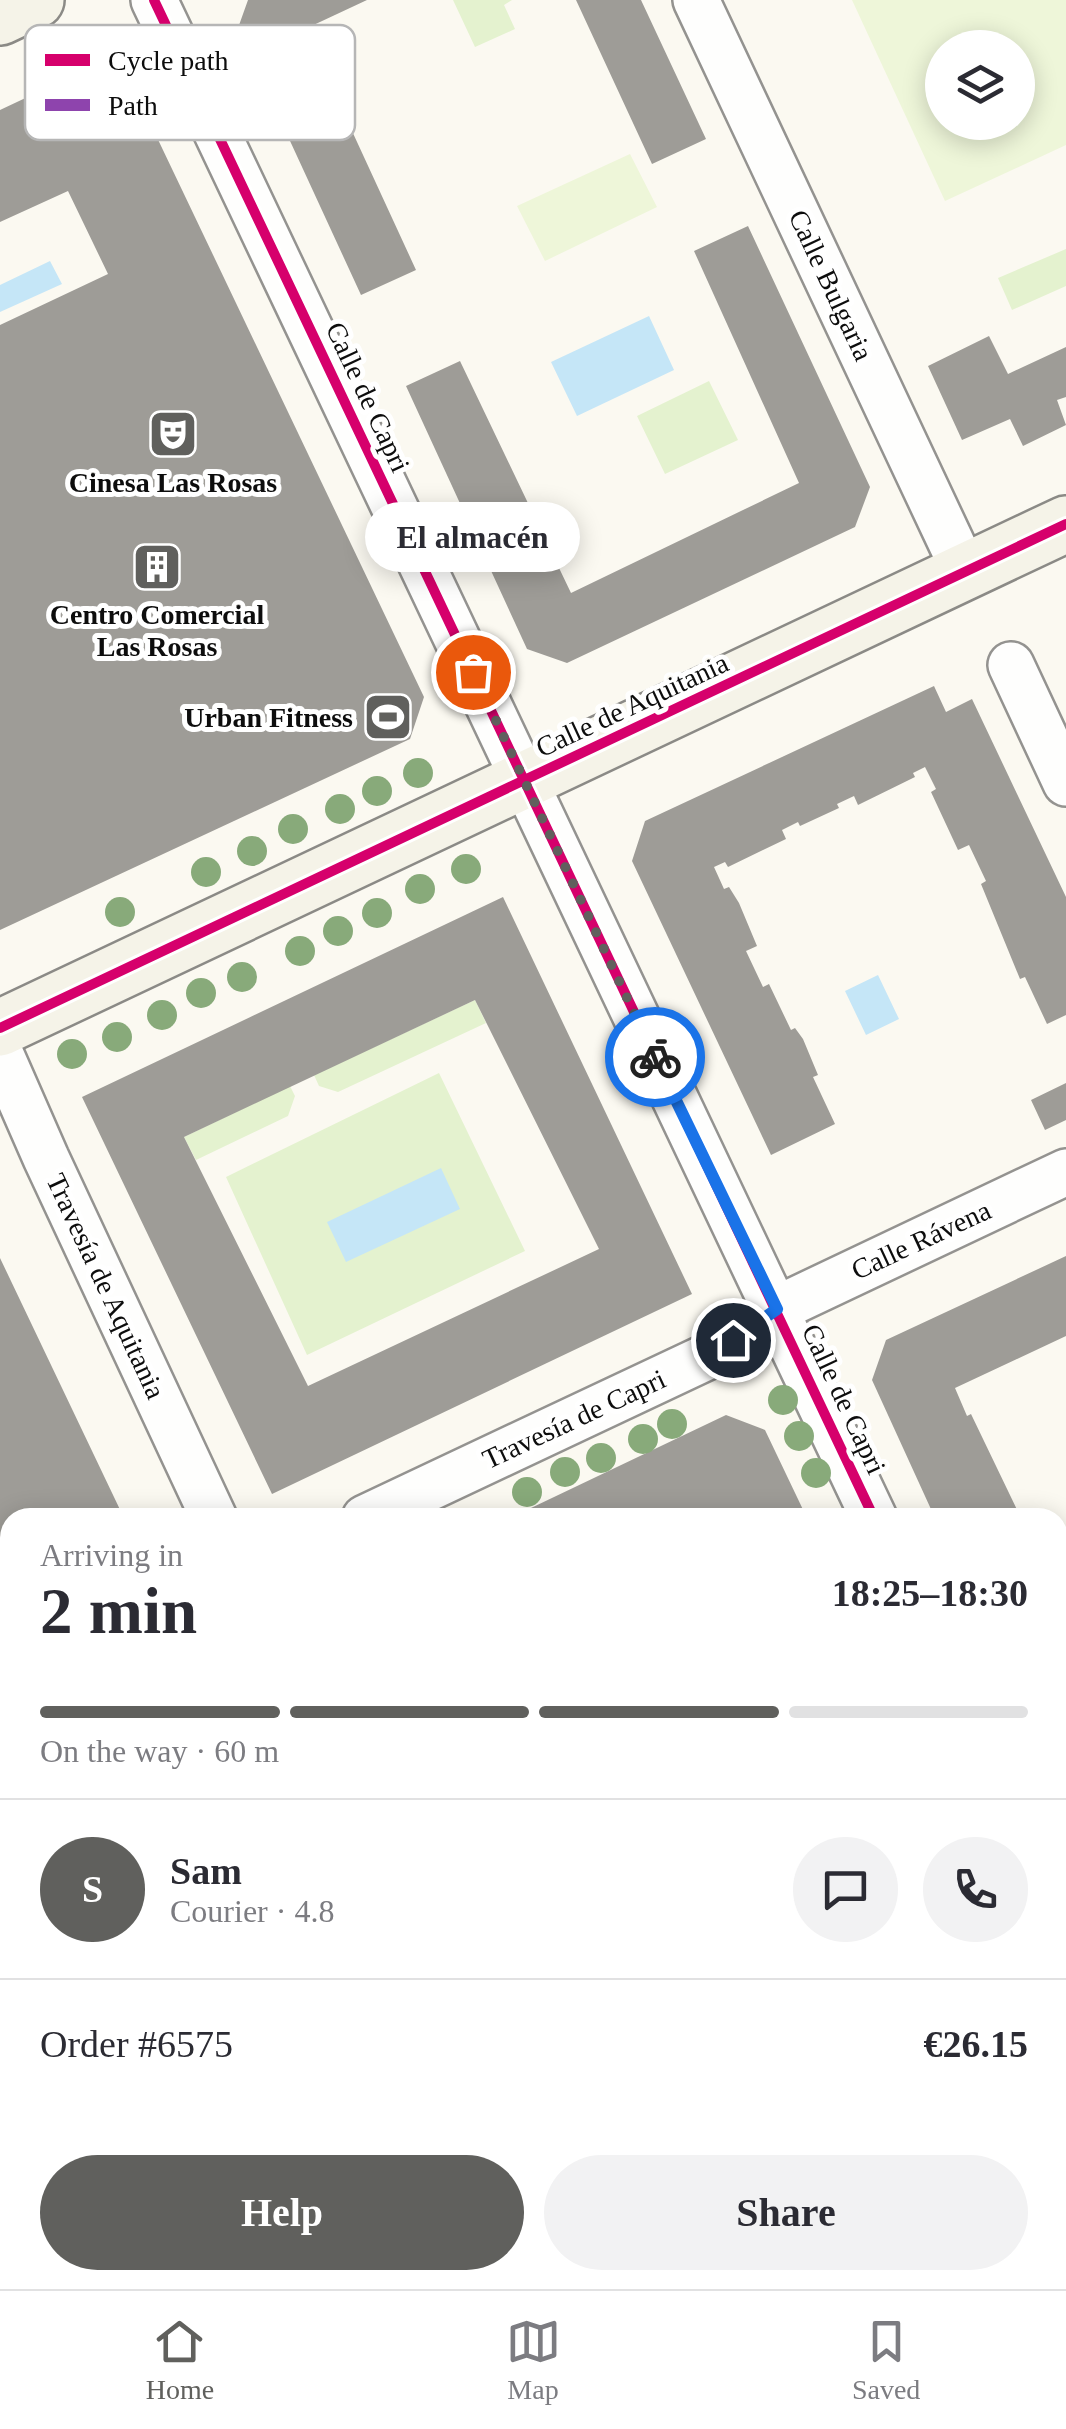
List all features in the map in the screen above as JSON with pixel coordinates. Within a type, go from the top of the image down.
[{"type":"street","points":[[0,17],[36,0]]},
{"type":"street","name":"Calle de Capri","points":[[154,0],[166,25]]},
{"type":"street","name":"Calle Bulgaria","points":[[696,0],[965,572]]},
{"type":"street","name":"Calle de Capri","points":[[220,140],[869,1508]]},
{"type":"street","name":"Calle de Aquitania","points":[[0,1028],[1066,524]]},
{"type":"street","points":[[1011,665],[1066,783]]},
{"type":"street","name":"Travesía de Aquitania","points":[[0,1053],[209,1508]]},
{"type":"street","name":"Calle Rávena","points":[[777,1309],[1066,1172]]},
{"type":"street","name":"Travesía de Capri","points":[[385,1508],[711,1355],[777,1309]]},
{"type":"green space","points":[[453,0],[512,0],[504,5],[515,29],[475,47]]},
{"type":"green space","points":[[852,0],[1066,0],[1066,145],[945,201]]},
{"type":"green space","points":[[630,154],[657,207],[545,261],[517,206]]},
{"type":"green space","points":[[1066,249],[1066,286],[1012,310],[998,278]]},
{"type":"green space","points":[[709,381],[738,440],[665,474],[637,416]]},
{"type":"green space","points":[[475,1000],[486,1023],[338,1092],[319,1086],[314,1075]]},
{"type":"green space","points":[[439,1073],[525,1251],[307,1355],[226,1177]]},
{"type":"green space","points":[[290,1086],[295,1096],[288,1116],[196,1160],[184,1137]]},
{"type":"water","points":[[50,261],[62,284],[0,312],[0,285]]},
{"type":"water","points":[[649,316],[674,370],[577,416],[551,362]]},
{"type":"water","points":[[878,975],[899,1019],[866,1035],[845,991]]},
{"type":"water","points":[[441,1168],[460,1209],[346,1262],[327,1222]]},
{"type":"building","points":[[248,0],[367,0],[314,25],[239,25]]},
{"type":"building","points":[[576,0],[641,0],[706,139],[652,164]]},
{"type":"building","name":"Centro Comercial Las Rosas","points":[[25,98],[25,140],[158,140],[424,697],[410,739],[0,930],[0,325],[108,274],[68,191],[0,222],[0,110]]},
{"type":"building","points":[[355,138],[416,270],[361,295],[290,140]]},
{"type":"building","points":[[748,226],[870,487],[855,527],[567,663],[527,649],[406,386],[460,361],[571,593],[799,483],[694,251]]},
{"type":"building","points":[[989,336],[1008,374],[1066,347],[1066,397],[1057,400],[1066,425],[1023,446],[1010,419],[962,440],[928,366]]},
{"type":"building","points":[[934,686],[946,712],[972,699],[1066,897],[1066,1015],[1047,1024],[1025,977],[1020,979],[981,884],[986,881],[969,845],[958,850],[931,792],[936,789],[925,767],[913,773],[915,777],[858,805],[854,796],[837,804],[839,808],[800,826],[798,822],[782,830],[786,839],[728,867],[725,862],[714,867],[724,889],[729,887],[739,903],[757,946],[746,951],[763,987],[769,984],[791,1030],[795,1028],[803,1039],[818,1075],[813,1077],[835,1124],[771,1155],[632,861],[645,821]]},
{"type":"building","points":[[503,897],[692,1294],[272,1494],[82,1097]],"holes":[[[475,1000],[599,1249],[308,1386],[184,1137]]]},
{"type":"building","points":[[1066,1083],[1066,1120],[1045,1130],[1031,1100]]},
{"type":"building","points":[[1066,1256],[1066,1336],[955,1388],[1016,1508],[930,1508],[872,1380],[886,1340]]},
{"type":"building","points":[[0,1258],[119,1508],[0,1508]]},
{"type":"building","points":[[726,1415],[765,1430],[802,1508],[531,1508]]},
{"type":"cycle path","points":[[154,0],[166,25]]},
{"type":"cycle path","points":[[220,140],[869,1508]]},
{"type":"cycle path","points":[[0,1028],[1066,524]]},
{"type":"way so far","points":[[473,672],[655,1057]]},
{"type":"place","name":"Cinesa Las Rosas","points":[[173,434]]},
{"type":"place","name":"Centro Comercial Las Rosas","points":[[157,567]]},
{"type":"place","name":"El almacén","points":[[473,672]]},
{"type":"place","name":"Urban Fitness","points":[[388,717]]},
{"type":"route","points":[[655,1057],[777,1309],[733,1340]]}]
